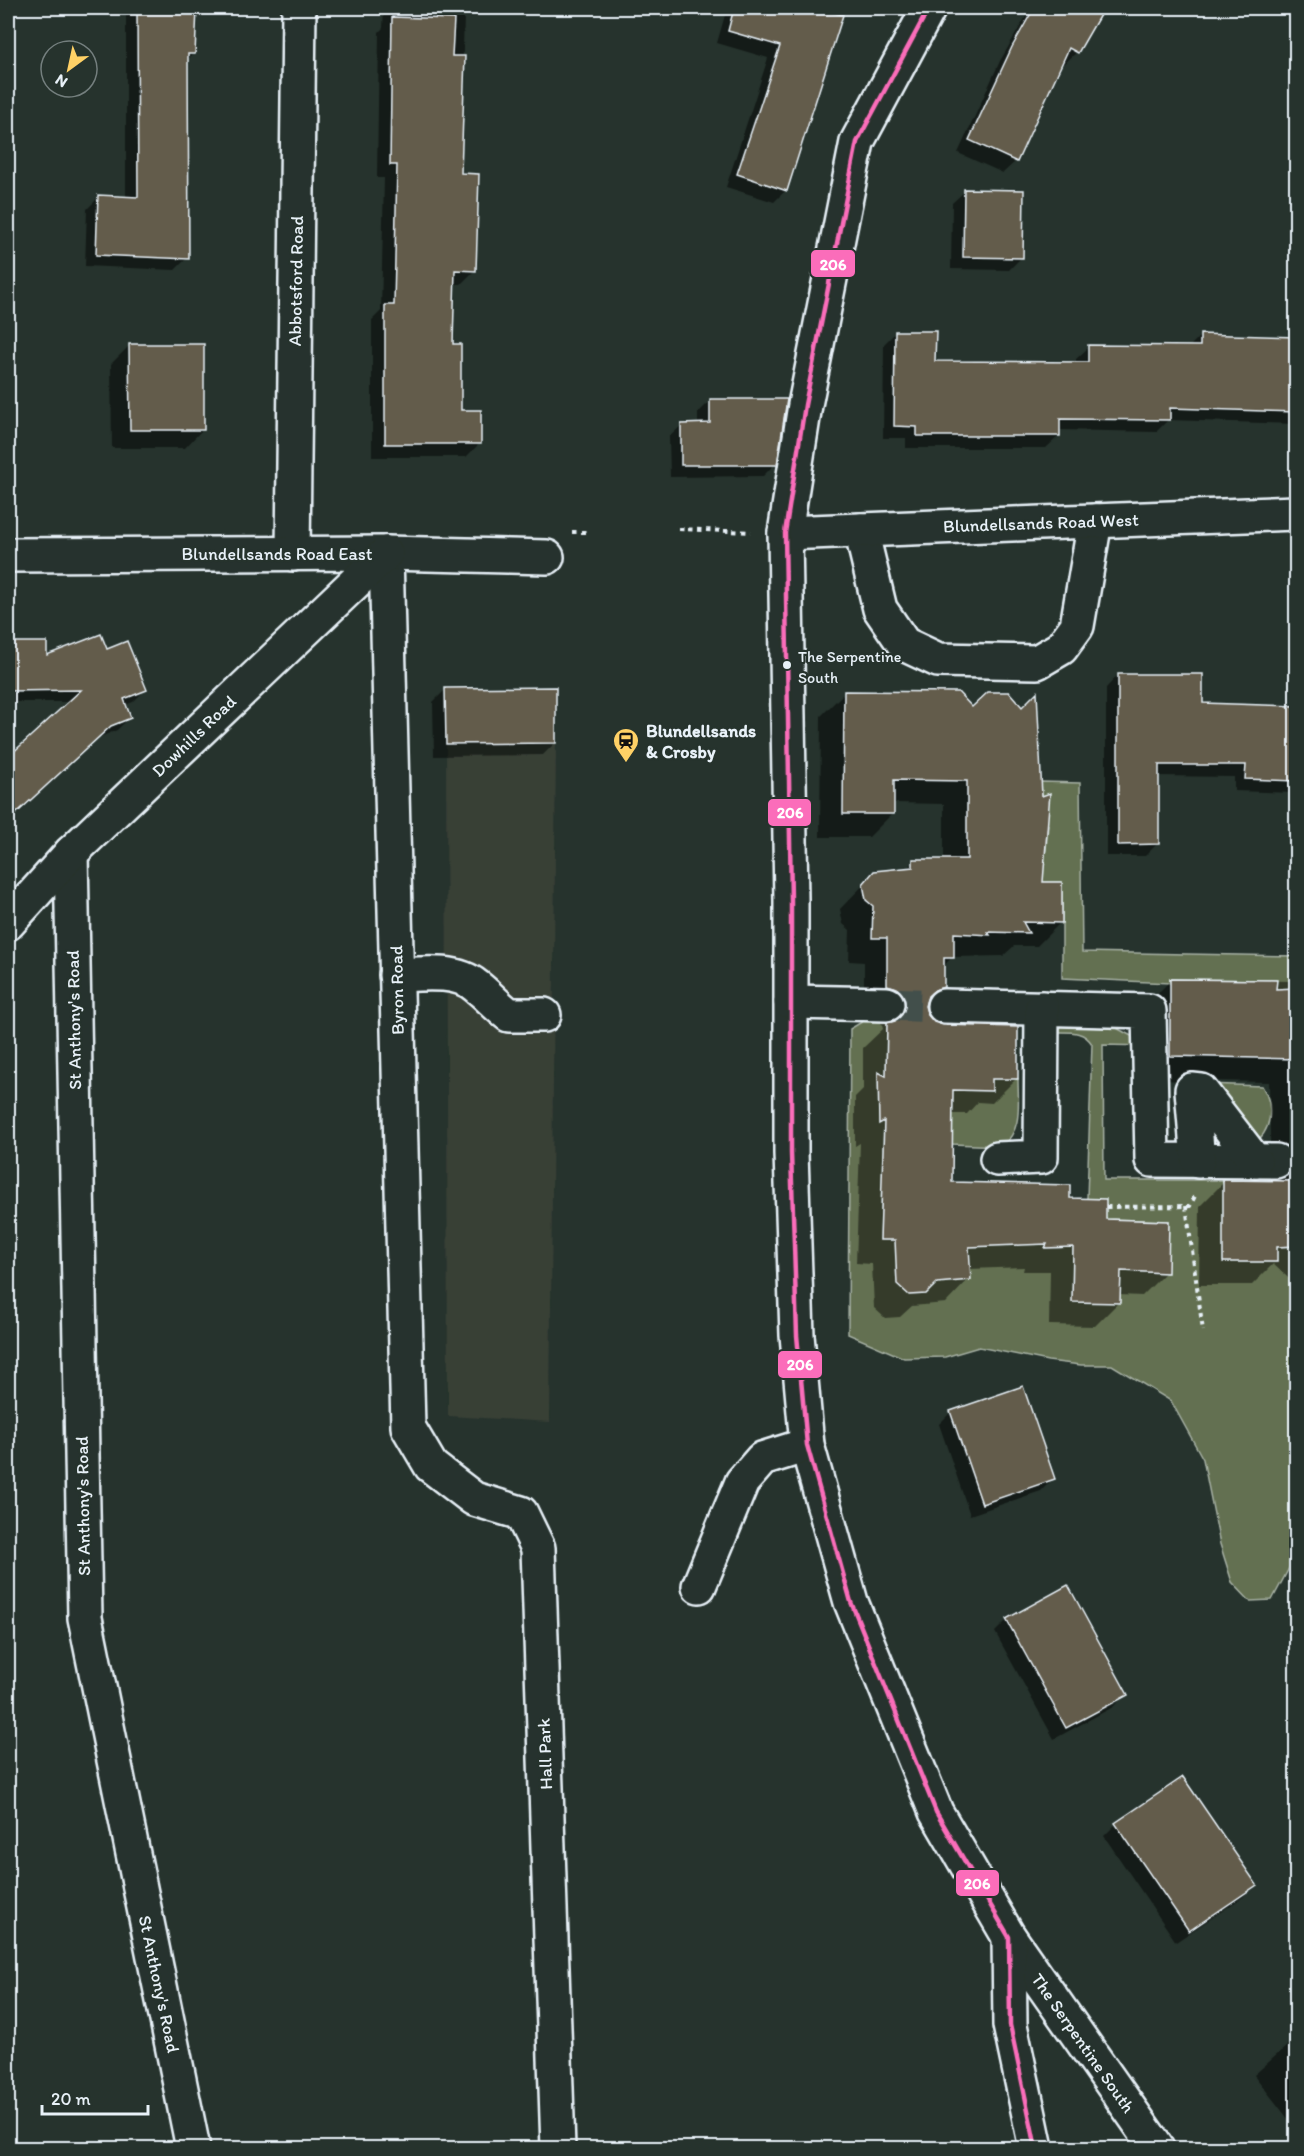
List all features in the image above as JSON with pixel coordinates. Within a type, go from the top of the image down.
[{"type":"street","name":"Abbotsford Road","points":[[293,554],[299,8]]},
{"type":"street","name":"The Serpentine South","points":[[929,8],[857,142],[805,405],[785,533],[791,901],[791,1153],[797,1335],[807,1445],[851,1602],[936,1812],[1010,1937],[1157,2148]]},
{"type":"street","name":"Blundellsands Road West","points":[[785,533],[1296,513]]},
{"type":"street","points":[[861,530],[880,609],[904,644],[938,660],[1037,662],[1060,648],[1077,626],[1095,521]]},
{"type":"street","name":"Blundellsands Road East","points":[[8,555],[386,554],[547,557]]},
{"type":"street","name":"Dowhills Road","points":[[8,923],[71,852],[386,554]]},
{"type":"street","name":"Byron Road","points":[[386,554],[408,1427]]},
{"type":"street","name":"St Anthony's Road","points":[[71,852],[85,1618],[193,2148]]},
{"type":"street","points":[[396,975],[431,973],[456,977],[475,984],[509,1015],[544,1015]]},
{"type":"street","points":[[791,1002],[887,1004]]},
{"type":"street","points":[[944,1006],[1149,1011],[1152,1160],[1205,1161],[1265,1161],[1201,1091],[1192,1090],[1205,1161]]},
{"type":"street","points":[[997,1159],[1041,1157],[1042,1008]]},
{"type":"street","name":"Hall Park","points":[[408,1427],[431,1466],[474,1499],[521,1513],[538,1548],[558,2148]]},
{"type":"street","points":[[699,1586],[742,1482],[762,1459],[807,1445]]},
{"type":"street","points":[[1010,1937],[1010,2025],[1036,2148]]},
{"type":"path","points":[[679,529],[785,533]]},
{"type":"path","points":[[1106,1207],[1190,1206],[1205,1161]]},
{"type":"path","points":[[1186,1206],[1203,1331]]},
{"type":"shaded area","points":[[556,743],[550,1422],[448,1416],[446,744]]},
{"type":"green space","points":[[1041,782],[1080,783],[1082,952],[1296,956],[1296,988],[1276,989],[1276,980],[1170,979],[1170,983],[1062,978],[1062,882],[1036,882],[1046,850],[1048,825],[1041,827],[1049,794],[1042,796]]},
{"type":"green space","points":[[887,1019],[886,1076],[878,1072],[879,1123],[884,1121],[880,1240],[908,1241],[911,1255],[896,1266],[897,1284],[910,1295],[926,1294],[968,1239],[1048,1241],[1046,1248],[1061,1248],[1073,1242],[1072,1302],[1121,1271],[1167,1273],[1169,1221],[1105,1219],[1087,1199],[1092,1044],[1081,1034],[1058,1032],[1058,1023],[1109,1024],[1150,1046],[1103,1045],[1104,1180],[1223,1180],[1223,1262],[1277,1262],[1277,1247],[1296,1246],[1296,1555],[1272,1600],[1250,1601],[1232,1582],[1220,1544],[1203,1459],[1171,1401],[1112,1365],[1081,1365],[1048,1361],[979,1347],[945,1357],[904,1358],[848,1334],[850,1029],[865,1020]]},
{"type":"green space","points":[[992,1079],[1018,1079],[1018,1116],[1009,1140],[1002,1146],[952,1144],[953,1090],[992,1091]]},
{"type":"green space","points":[[1205,1084],[1262,1086],[1270,1110],[1267,1126],[1259,1140],[1252,1145]]},
{"type":"building","points":[[137,8],[197,8],[195,54],[188,54],[189,259],[96,255],[98,195],[138,197]]},
{"type":"building","points":[[734,8],[815,8],[843,15],[787,191],[737,174],[780,46],[728,31]]},
{"type":"building","points":[[1034,8],[1104,8],[1078,53],[1069,48],[1017,162],[969,140],[1012,47]]},
{"type":"building","points":[[392,17],[454,19],[452,56],[465,56],[461,173],[479,174],[476,271],[455,270],[453,344],[461,344],[461,410],[481,410],[481,444],[385,444],[385,305],[394,305],[397,165],[390,165]]},
{"type":"building","points":[[964,189],[1024,190],[1023,258],[963,257]]},
{"type":"building","points":[[895,331],[936,331],[935,361],[1088,362],[1088,345],[1200,346],[1200,334],[1296,337],[1296,412],[1170,408],[1170,420],[1060,419],[1060,436],[917,436],[917,427],[894,426]]},
{"type":"building","points":[[129,344],[204,344],[204,430],[130,430]]},
{"type":"building","points":[[710,399],[787,399],[777,465],[681,465],[681,424],[710,423]]},
{"type":"building","points":[[101,634],[107,649],[127,641],[147,690],[124,699],[131,718],[111,726],[8,821],[8,757],[81,690],[8,691],[8,642],[47,642],[47,655]]},
{"type":"building","points":[[1118,674],[1203,674],[1203,703],[1296,706],[1296,781],[1245,779],[1246,765],[1159,765],[1159,844],[1118,845]]},
{"type":"building","points":[[556,687],[556,743],[446,744],[445,688]]},
{"type":"building","points":[[844,691],[958,692],[972,707],[988,692],[1009,692],[1022,707],[1037,692],[1042,796],[1050,793],[1043,882],[1062,882],[1062,923],[1023,922],[1029,933],[988,932],[990,935],[954,933],[954,958],[944,958],[944,987],[928,996],[925,1006],[934,1022],[943,1025],[1018,1027],[1018,1079],[992,1079],[992,1091],[953,1090],[952,1182],[1070,1185],[1070,1198],[1106,1199],[1106,1219],[1169,1221],[1168,1273],[1121,1271],[1120,1303],[1072,1302],[1073,1247],[1045,1248],[1047,1244],[969,1247],[971,1280],[937,1283],[926,1294],[909,1295],[897,1284],[895,1240],[880,1240],[884,1121],[879,1124],[878,1072],[886,1076],[887,1023],[895,1021],[903,1014],[906,1004],[904,996],[897,988],[887,985],[887,938],[872,938],[873,906],[866,900],[863,884],[874,871],[913,867],[913,859],[967,859],[967,781],[894,780],[894,814],[843,814]]},
{"type":"building","points":[[1170,979],[1277,980],[1276,989],[1296,988],[1296,1059],[1170,1056]]},
{"type":"building","points":[[1223,1180],[1296,1181],[1296,1246],[1277,1247],[1277,1262],[1223,1262]]},
{"type":"building","points":[[1023,1386],[1055,1479],[982,1504],[950,1411]]},
{"type":"building","points":[[1068,1585],[1128,1695],[1066,1728],[1006,1619]]},
{"type":"building","points":[[1183,1777],[1257,1885],[1189,1931],[1115,1823]]},
{"type":"tunnel","points":[[887,1004],[944,1006]]},
{"type":"transit line","name":"206","points":[[929,8],[857,142],[805,405],[785,533],[791,901],[791,1153],[797,1335],[807,1445],[851,1602],[936,1812],[1009,1937],[1010,2025],[1036,2148]]},
{"type":"place","name":"The Serpentine South","points":[[787,665]]},
{"type":"place","name":"Blundellsands & Crosby","points":[[626,764]]}]
